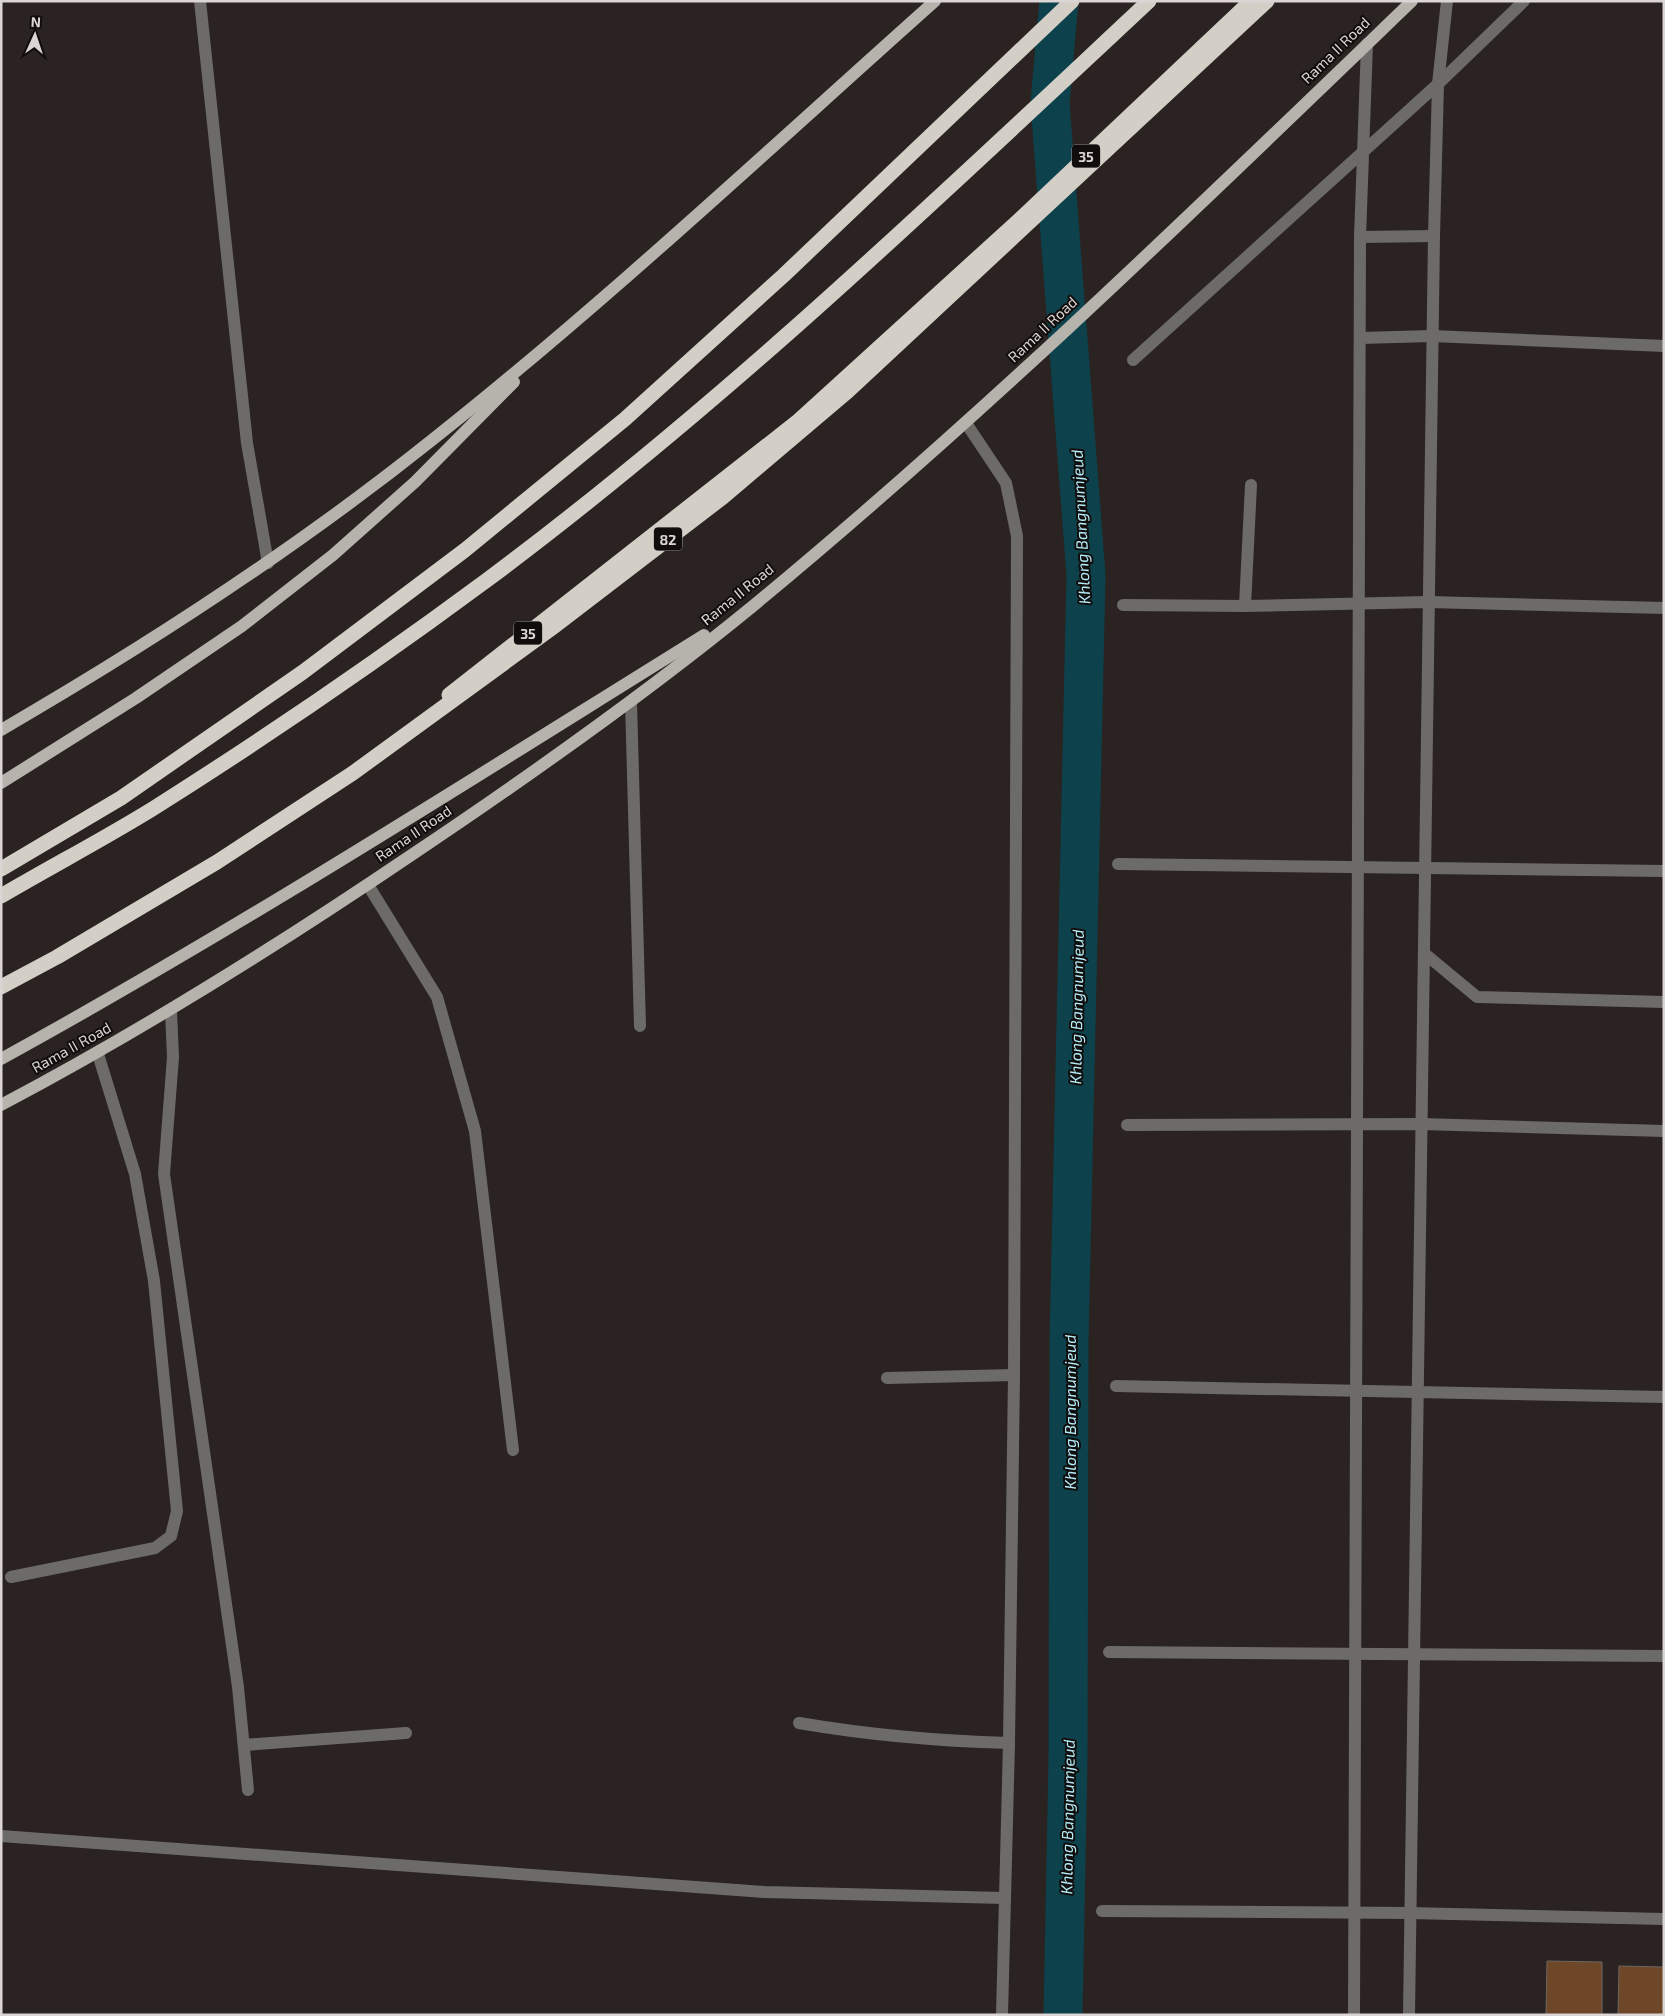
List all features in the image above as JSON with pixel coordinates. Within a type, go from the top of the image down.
[{"type":"highway","points":[[1,869],[121,798],[303,672],[465,550],[625,419],[784,275],[1072,1]]},
{"type":"highway","points":[[1,896],[152,809],[329,693],[489,578],[637,461],[786,337],[925,211],[1149,1]]},
{"type":"highway","name":"35","points":[[1,993],[74,953],[226,861],[340,778],[797,422],[1017,222],[1251,1]]},
{"type":"highway","name":"82","points":[[1,987],[57,958],[217,862],[353,773],[552,628],[723,497],[848,392],[1267,1]]},
{"type":"main road","points":[[1,730],[162,632],[268,562],[429,442],[562,335],[935,1]]},
{"type":"main road","name":"Rama II Road","points":[[1,1105],[98,1054],[171,1011],[368,885],[494,800],[631,702],[753,605],[1010,384],[1412,1]]},
{"type":"main road","points":[[1,783],[136,698],[242,626],[333,555],[416,482],[562,335]]},
{"type":"main road","points":[[1,1059],[114,997],[264,908],[753,605]]},
{"type":"street","points":[[200,1],[247,442],[268,562]]},
{"type":"street","points":[[1409,2015],[1432,336],[1438,84],[1447,1]]},
{"type":"street","points":[[1133,360],[1438,84],[1524,1]]},
{"type":"street","points":[[1354,2015],[1360,237],[1365,150],[1367,44]]},
{"type":"street","points":[[1360,237],[1434,236]]},
{"type":"street","points":[[1360,338],[1432,336],[1664,346]]},
{"type":"street","points":[[966,423],[1006,483],[1017,536],[1014,1375],[1010,1743],[1002,2015]]},
{"type":"street","points":[[1245,606],[1251,485]]},
{"type":"street","points":[[1122,605],[1245,606],[1428,602],[1664,608]]},
{"type":"street","points":[[631,702],[640,1026]]},
{"type":"street","points":[[1118,864],[1664,871]]},
{"type":"street","points":[[368,885],[436,997],[475,1130],[513,1450]]},
{"type":"street","points":[[1424,953],[1477,997],[1664,1002]]},
{"type":"street","points":[[171,1011],[173,1057],[164,1174],[238,1687],[248,1790]]},
{"type":"street","points":[[11,1577],[155,1548],[171,1536],[177,1511],[154,1280],[135,1174],[98,1054]]},
{"type":"street","points":[[1127,1125],[1421,1124],[1664,1130]]},
{"type":"street","points":[[887,1378],[1014,1375]]},
{"type":"street","points":[[1116,1386],[1664,1397]]},
{"type":"street","points":[[1109,1652],[1664,1656]]},
{"type":"street","points":[[799,1723],[859,1733],[930,1740],[1010,1743]]},
{"type":"street","points":[[244,1745],[406,1733]]},
{"type":"street","points":[[1,1836],[765,1892],[1004,1898]]},
{"type":"street","points":[[1102,1911],[1410,1913],[1664,1919]]},
{"type":"building","points":[[1547,1961],[1602,1962],[1602,2015],[1546,2015]]},
{"type":"building","points":[[1619,1966],[1664,1967],[1664,2015],[1618,2015]]},
{"type":"waterway","name":"Khlong Bangnumjeud","points":[[1059,1],[1050,103],[1086,575],[1069,1341],[1068,1758],[1063,2015]]}]
